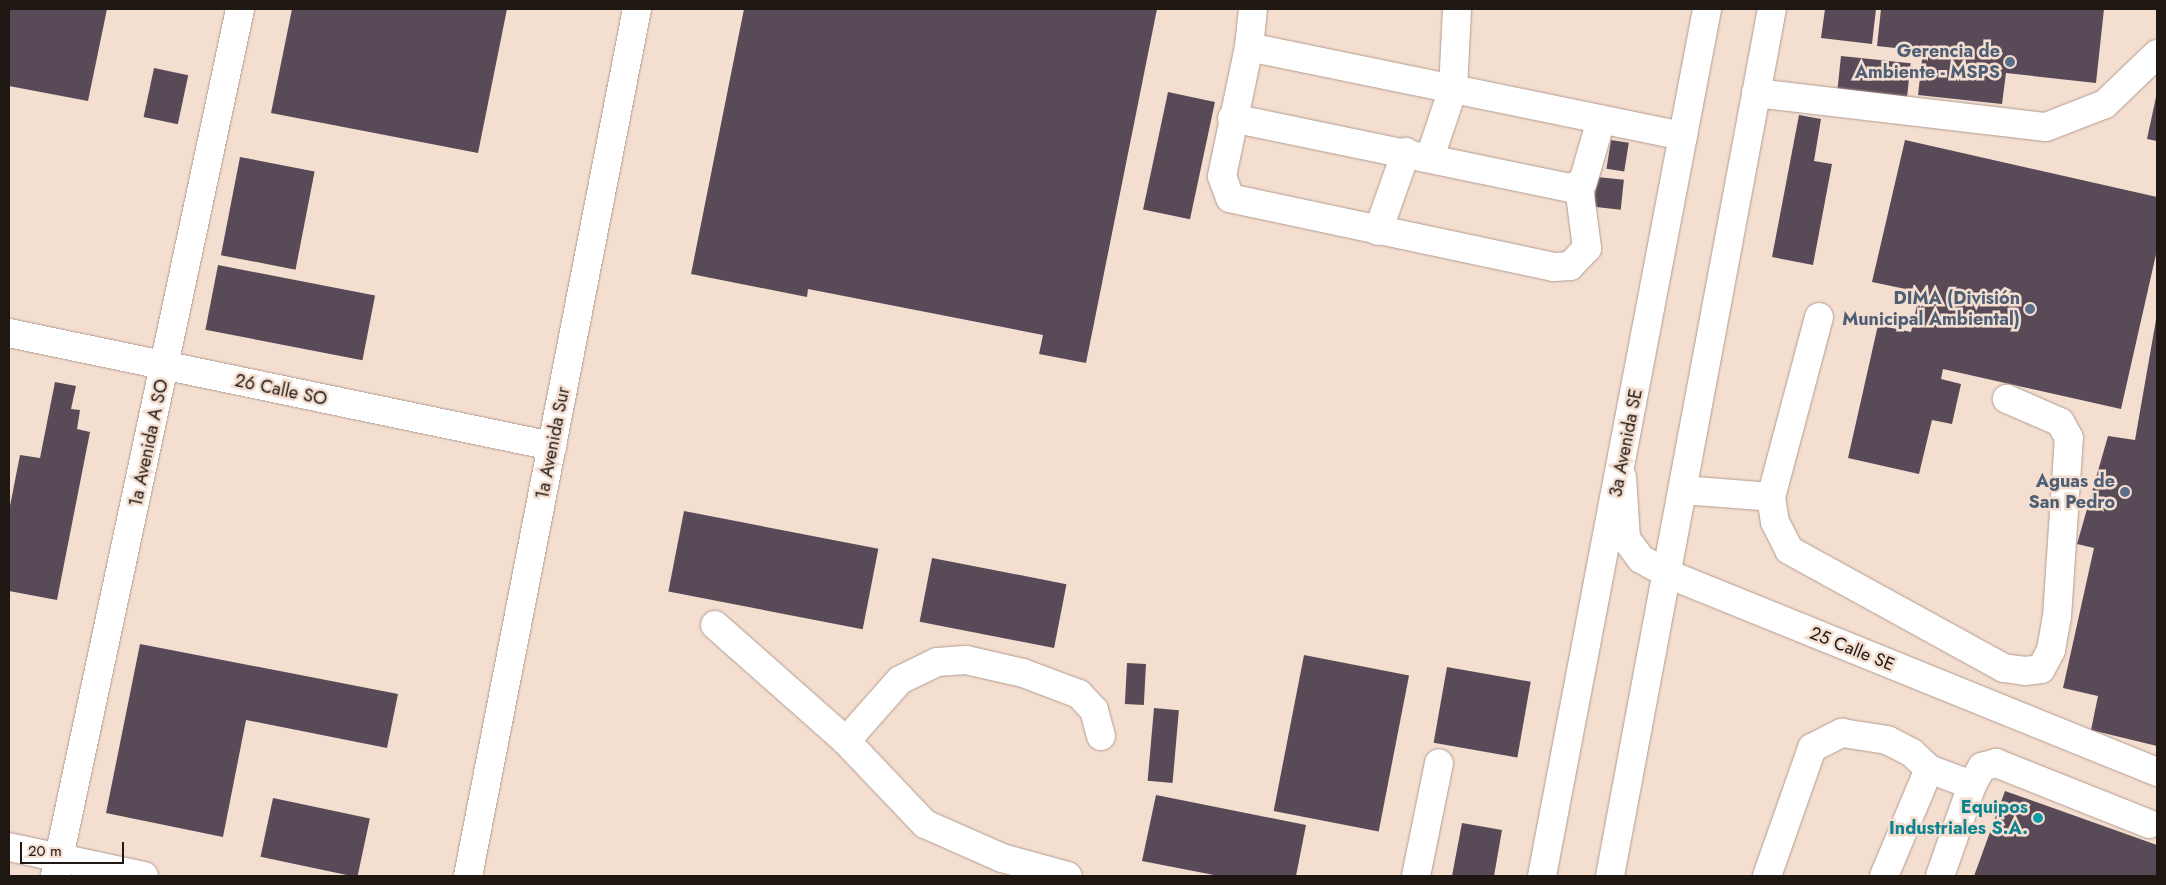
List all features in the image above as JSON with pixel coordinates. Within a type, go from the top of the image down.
[{"type":"street","name":"1a Avenida A SO","points":[[56,867],[165,366],[240,9]]},
{"type":"street","name":"1a Avenida Sur","points":[[468,876],[637,9]]},
{"type":"street","points":[[1252,9],[1249,47],[1232,118],[1222,176],[1230,198],[1378,231],[1570,266],[1587,248],[1579,187],[1601,120]]},
{"type":"street","points":[[1378,231],[1453,89],[1457,9]]},
{"type":"street","name":"3a Avenida SE","points":[[1542,876],[1707,9]]},
{"type":"street","points":[[1610,876],[1668,574],[1772,9]]},
{"type":"street","points":[[1249,47],[1683,136]]},
{"type":"street","points":[[1756,92],[2046,127],[2104,104],[2157,54]]},
{"type":"street","points":[[1232,118],[1579,187]]},
{"type":"street","points":[[1819,317],[1771,497],[1775,522],[1789,550],[2004,668],[2041,669],[2051,650],[2057,617],[2069,438],[2060,422],[2007,400]]},
{"type":"street","name":"26 Calle SO","points":[[9,333],[552,446]]},
{"type":"street","name":"25 Calle SE","points":[[1621,465],[1626,539],[1641,559],[1668,574],[2157,772]]},
{"type":"street","points":[[1683,490],[1771,497]]},
{"type":"street","points":[[715,625],[846,741],[925,824],[1002,858],[1068,876]]},
{"type":"street","points":[[846,741],[900,680],[937,662],[966,660],[1023,673],[1079,694],[1094,710],[1100,736]]},
{"type":"street","points":[[1767,876],[1812,748],[1842,733],[1860,734],[1887,740],[1912,753],[1929,769],[1972,785]]},
{"type":"street","points":[[1416,876],[1439,762]]},
{"type":"street","points":[[1940,876],[1972,785],[1982,766],[1996,762],[2149,824]]},
{"type":"street","points":[[1884,876],[1929,769]]},
{"type":"street","points":[[9,847],[56,867],[144,876]]},
{"type":"building","points":[[9,9],[107,9],[88,101],[9,86]]},
{"type":"building","points":[[292,9],[507,9],[478,153],[271,113]]},
{"type":"building","points":[[744,9],[1157,9],[1086,363],[1039,354],[1043,335],[808,289],[807,297],[691,274]]},
{"type":"building","points":[[1825,9],[1876,9],[1872,44],[1821,38]]},
{"type":"building","name":"Gerencia de Ambiente - MSPS","points":[[1881,9],[2104,9],[2096,83],[2006,73],[2002,104],[1918,95],[1923,51],[1877,46]]},
{"type":"building","points":[[1841,56],[1911,63],[1907,98],[1837,91]]},
{"type":"building","points":[[154,68],[188,75],[178,124],[144,117]]},
{"type":"building","points":[[1168,92],[1215,102],[1190,219],[1143,209]]},
{"type":"building","points":[[2157,97],[2157,141],[2147,139]]},
{"type":"building","points":[[1799,115],[1821,119],[1814,161],[1832,164],[1813,265],[1772,257]]},
{"type":"building","points":[[1611,140],[1629,143],[1624,171],[1606,169]]},
{"type":"building","name":"DIMA (División Municipal Ambiental)","points":[[1905,140],[2157,197],[2157,250],[2121,409],[1943,369],[1941,379],[1961,384],[1952,424],[1932,420],[1919,474],[1848,458],[1878,325],[1911,332],[1920,292],[1872,282]]},
{"type":"building","points":[[240,157],[315,172],[296,270],[221,255]]},
{"type":"building","points":[[1597,177],[1624,180],[1621,210],[1594,207]]},
{"type":"building","points":[[218,265],[375,296],[362,360],[205,330]]},
{"type":"building","name":"Aguas de San Pedro","points":[[2157,314],[2157,746],[2091,730],[2098,696],[2063,688],[2094,548],[2077,544],[2108,436],[2135,440]]},
{"type":"building","points":[[55,382],[76,386],[71,409],[80,410],[77,429],[90,432],[57,600],[9,591],[9,511],[20,455],[40,458]]},
{"type":"building","points":[[684,511],[878,549],[863,629],[668,591]]},
{"type":"building","points":[[932,558],[1066,584],[1054,648],[920,622]]},
{"type":"building","points":[[140,644],[398,694],[387,748],[246,720],[223,837],[106,813]]},
{"type":"building","points":[[1304,655],[1409,675],[1379,831],[1274,811]]},
{"type":"building","points":[[1127,663],[1146,664],[1144,705],[1125,704]]},
{"type":"building","points":[[1447,667],[1531,682],[1517,758],[1434,743]]},
{"type":"building","points":[[1154,708],[1179,710],[1173,783],[1148,781]]},
{"type":"building","name":"Equipos Industriales S.A.","points":[[2005,791],[2157,845],[2157,876],[1974,876]]},
{"type":"building","points":[[1156,795],[1306,825],[1296,876],[1219,876],[1142,861]]},
{"type":"building","points":[[273,798],[370,819],[358,876],[261,857]]},
{"type":"building","points":[[1462,823],[1502,830],[1494,876],[1452,876]]},
{"type":"place","name":"Gerencia de Ambiente - MSPS","points":[[2010,62]]},
{"type":"place","name":"DIMA (División Municipal Ambiental)","points":[[2030,309]]},
{"type":"place","name":"Aguas de San Pedro","points":[[2125,492]]},
{"type":"place","name":"Equipos Industriales S.A.","points":[[2038,818]]}]
